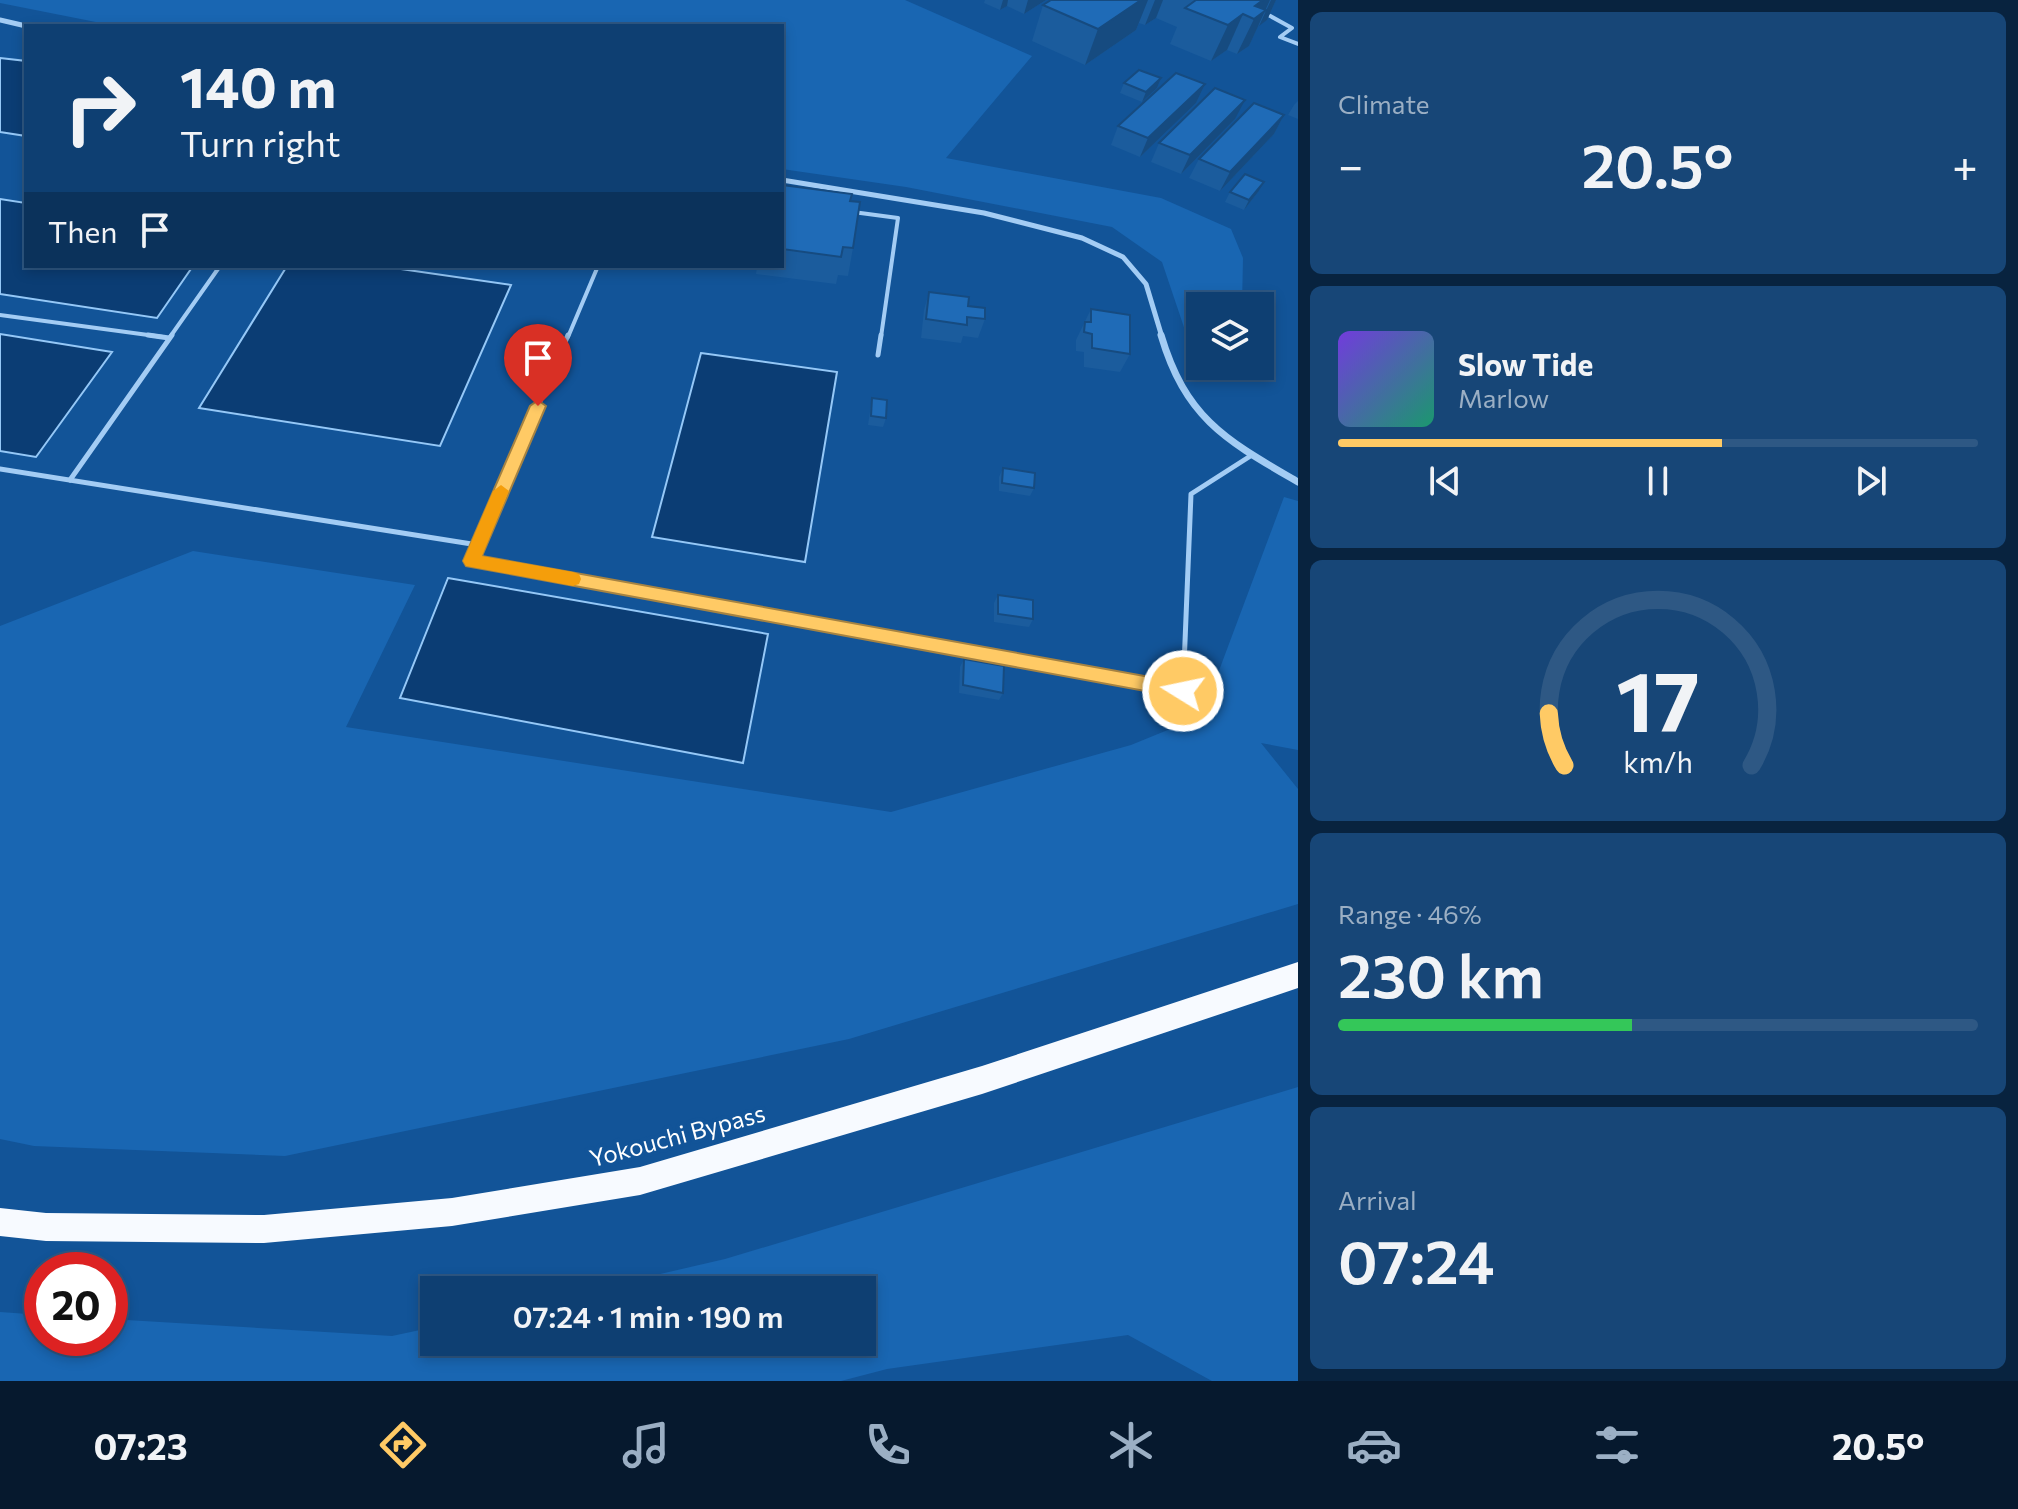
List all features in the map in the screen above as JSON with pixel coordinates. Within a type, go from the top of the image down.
[{"type":"highway","name":"Yokouchi Bypass","points":[[0,1222],[46,1227],[264,1229],[452,1212],[640,1181],[982,1080],[1298,975]]},
{"type":"street","points":[[0,20],[24,26]]},
{"type":"street","points":[[784,180],[970,210],[1043,226],[1082,238],[1123,257],[1146,284],[1172,371],[1206,422],[1252,455],[1298,482]]},
{"type":"lane","points":[[1255,7],[1292,28],[1280,37],[1298,44]]},
{"type":"lane","points":[[840,211],[898,218],[878,355]]},
{"type":"lane","points":[[70,480],[219,268]]},
{"type":"lane","points":[[597,268],[472,561],[1183,691],[1191,494],[1252,455]]},
{"type":"lane","points":[[0,315],[169,338]]},
{"type":"lane","points":[[0,469],[478,545]]},
{"type":"shaded area","points":[[0,0],[905,0],[1032,56],[946,158],[1161,198],[1231,229],[1243,258],[1242,292],[1186,292],[1186,333],[1162,262],[1112,227],[906,187],[784,169],[784,24],[106,24],[0,3]]},
{"type":"shaded area","points":[[0,58],[24,61],[24,136],[0,132]]},
{"type":"shaded area","points":[[0,199],[24,203],[24,268],[192,268],[157,318],[0,294]]},
{"type":"shaded area","points":[[286,268],[394,268],[511,285],[440,446],[199,408]]},
{"type":"shaded area","points":[[0,334],[112,352],[36,457],[0,451]]},
{"type":"shaded area","points":[[701,353],[837,372],[805,562],[652,537]]},
{"type":"shaded area","points":[[1284,497],[1298,501],[1298,750],[1261,743],[1298,789],[1298,904],[849,1039],[285,1156],[34,1146],[0,1139],[0,626],[193,551],[415,585],[346,727],[891,812],[1131,745],[1202,716]]},
{"type":"shaded area","points":[[448,578],[768,634],[743,763],[400,698]]},
{"type":"shaded area","points":[[1298,1087],[1298,1381],[1212,1381],[1128,1335],[887,1369],[841,1381],[0,1381],[0,1312],[24,1314],[24,1356],[128,1356],[128,1320],[392,1336],[420,1330],[420,1356],[876,1356],[876,1276],[652,1276],[725,1259]]},
{"type":"building","points":[[1051,0],[1141,0],[1098,29],[1043,5]]},
{"type":"building","points":[[1196,0],[1263,0],[1255,6],[1266,10],[1254,19],[1243,14],[1228,25],[1185,8]]},
{"type":"building","points":[[1139,70],[1161,78],[1146,92],[1124,83]]},
{"type":"building","points":[[1176,73],[1205,84],[1148,138],[1118,126]]},
{"type":"building","points":[[1215,88],[1245,100],[1190,155],[1159,143]]},
{"type":"building","points":[[1254,103],[1284,115],[1230,172],[1199,159]]},
{"type":"building","points":[[1245,174],[1264,182],[1249,200],[1230,192]]},
{"type":"building","points":[[784,185],[852,194],[850,201],[860,202],[853,248],[843,247],[841,257],[784,249]]},
{"type":"building","points":[[929,292],[969,297],[968,306],[985,308],[985,319],[967,317],[967,325],[926,319]]},
{"type":"building","points":[[1091,309],[1130,315],[1130,354],[1092,348],[1092,334],[1084,332],[1085,322],[1091,322]]},
{"type":"building","points":[[872,398],[887,400],[886,418],[871,416]]},
{"type":"building","points":[[1003,468],[1035,473],[1034,488],[1002,483]]},
{"type":"building","points":[[998,595],[1033,600],[1033,619],[998,614]]},
{"type":"building","points":[[964,659],[1004,666],[1003,693],[963,685]]},
{"type":"slow traffic","points":[[501,491],[472,561],[573,579]]},
{"type":"route","points":[[538,406],[472,561],[1183,691]]}]
